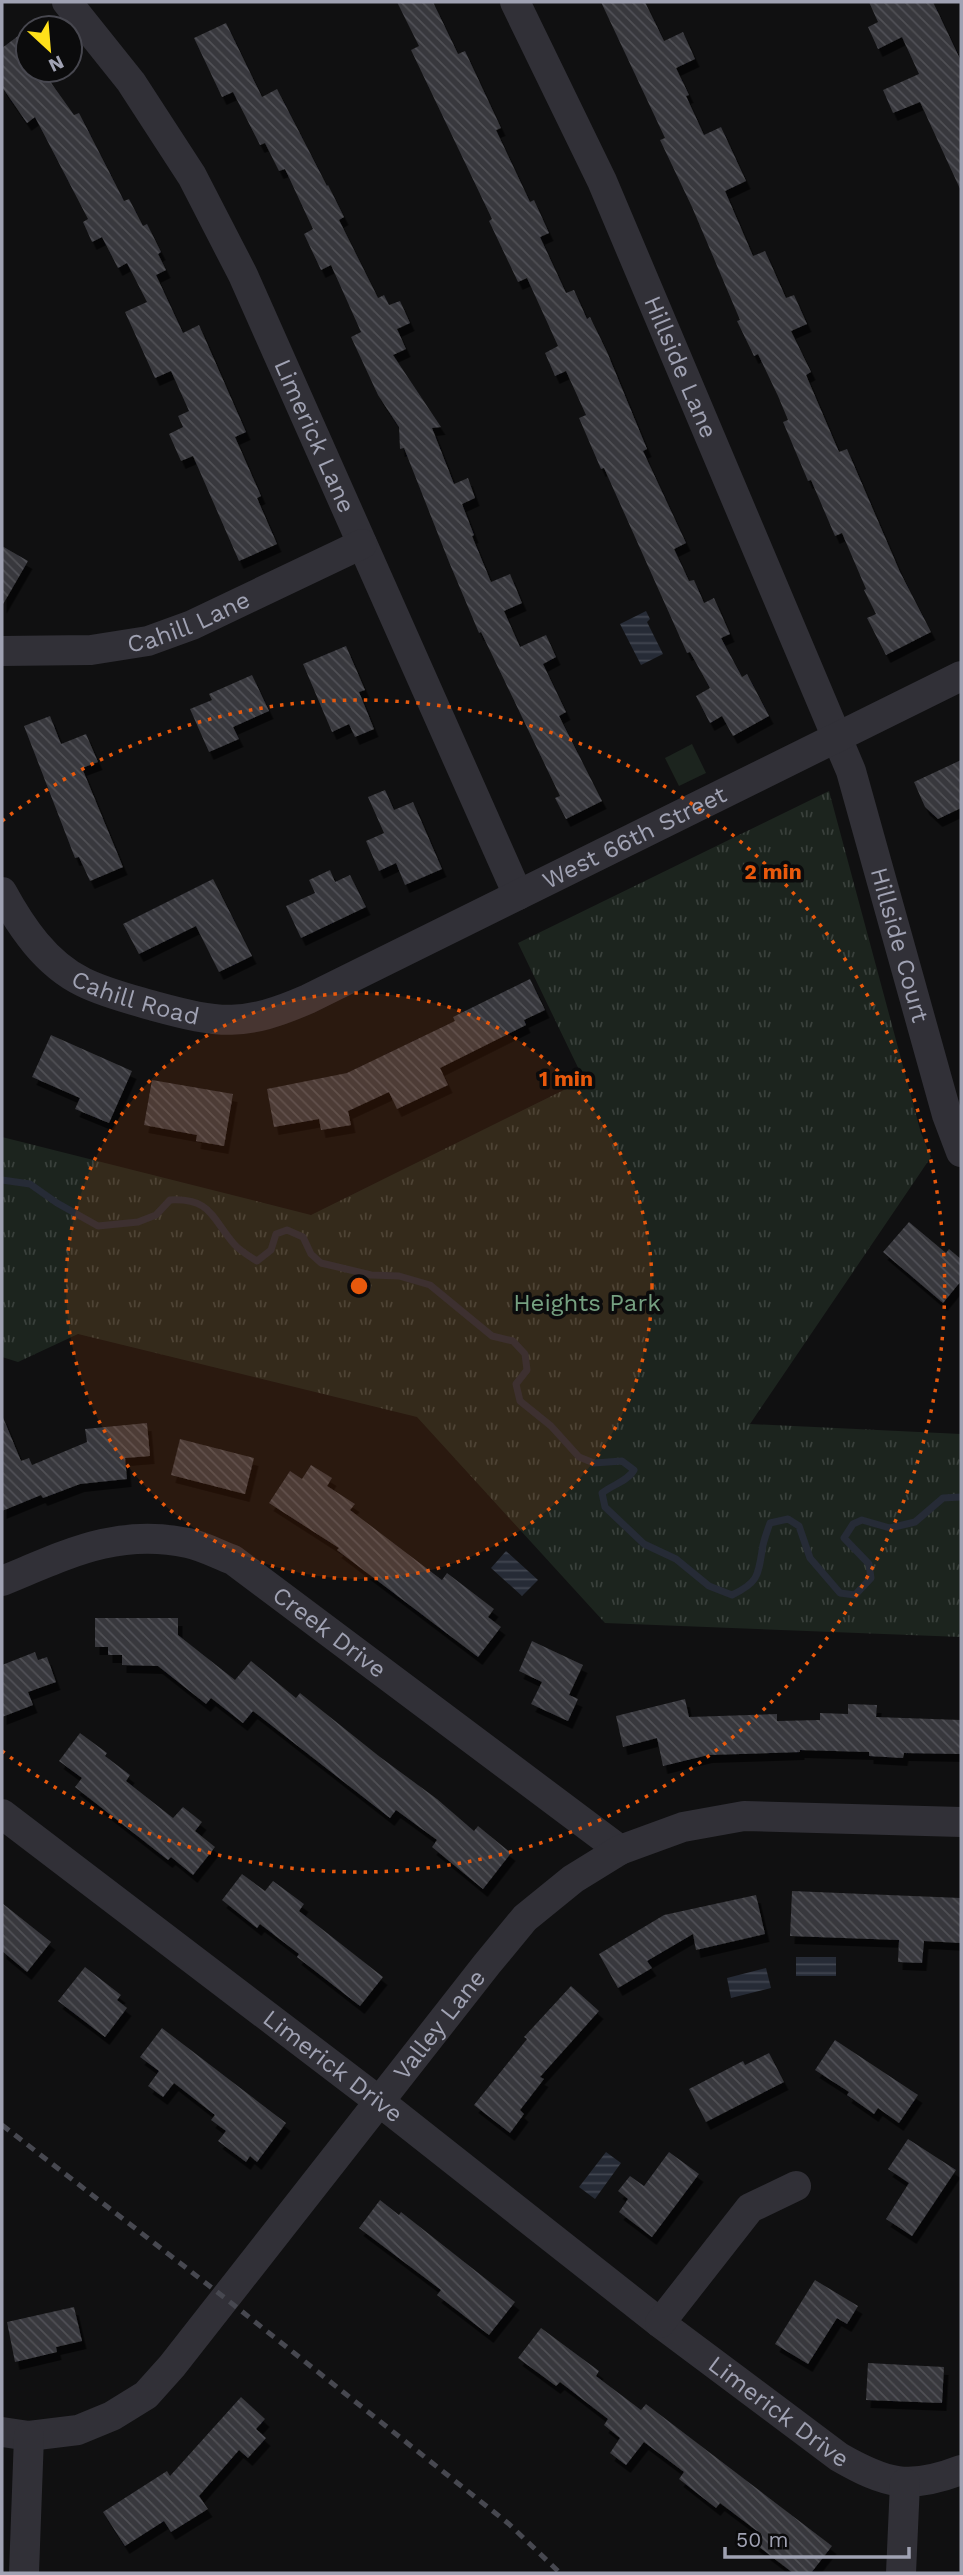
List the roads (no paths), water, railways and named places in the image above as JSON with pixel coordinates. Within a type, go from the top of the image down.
[{"type":"street","name":"Limerick Lane","points":[[67,2],[131,82],[192,176],[243,275],[518,895]]},
{"type":"street","name":"Hillside Lane","points":[[515,2],[603,181],[837,737]]},
{"type":"street","name":"Cahill Lane","points":[[2,651],[91,650],[148,641],[192,625],[362,544]]},
{"type":"street","name":"West 66th Street","points":[[308,999],[961,676]]},
{"type":"street","name":"Hillside Court","points":[[837,737],[851,771],[944,1102],[961,1152]]},
{"type":"street","name":"Cahill Road","points":[[2,892],[30,937],[54,962],[81,981],[111,994],[210,1020],[243,1020],[276,1013],[308,999]]},
{"type":"street","name":"Creek Drive","points":[[2,1581],[99,1543],[146,1537],[190,1543],[233,1560],[620,1850]]},
{"type":"street","name":"Limerick Drive","points":[[2,1814],[380,2102],[660,2323],[839,2457],[870,2474],[905,2483]]},
{"type":"street","name":"Valley Lane","points":[[15,2434],[78,2430],[112,2416],[146,2395],[172,2366],[525,1918],[573,1879],[620,1850],[683,1827],[744,1816],[961,1822]]},
{"type":"street","points":[[660,2323],[750,2208],[796,2186]]},
{"type":"street","points":[[15,2434],[24,2573]]},
{"type":"street","points":[[901,2573],[905,2483],[940,2478],[961,2470]]},
{"type":"waterway","points":[[2,1180],[30,1184],[98,1226],[138,1222],[156,1215],[170,1200],[194,1202],[209,1211],[236,1247],[257,1261],[271,1250],[276,1234],[287,1230],[303,1237],[311,1254],[321,1263],[371,1275],[399,1276],[430,1285],[492,1336],[513,1341],[525,1354],[527,1370],[516,1384],[520,1401],[551,1426],[579,1457],[594,1463],[622,1461],[634,1470],[624,1480],[602,1493],[605,1507],[644,1544],[676,1559],[709,1586],[732,1595],[747,1587],[755,1578],[770,1523],[788,1519],[799,1526],[810,1558],[840,1593],[855,1595],[871,1578],[869,1564],[844,1538],[853,1524],[862,1520],[890,1528],[915,1522],[943,1498],[961,1497]]},
{"type":"railway","points":[[2,2125],[509,2524],[560,2573]]},
{"type":"park label","name":"Heights Park","points":[[587,1303]]}]
